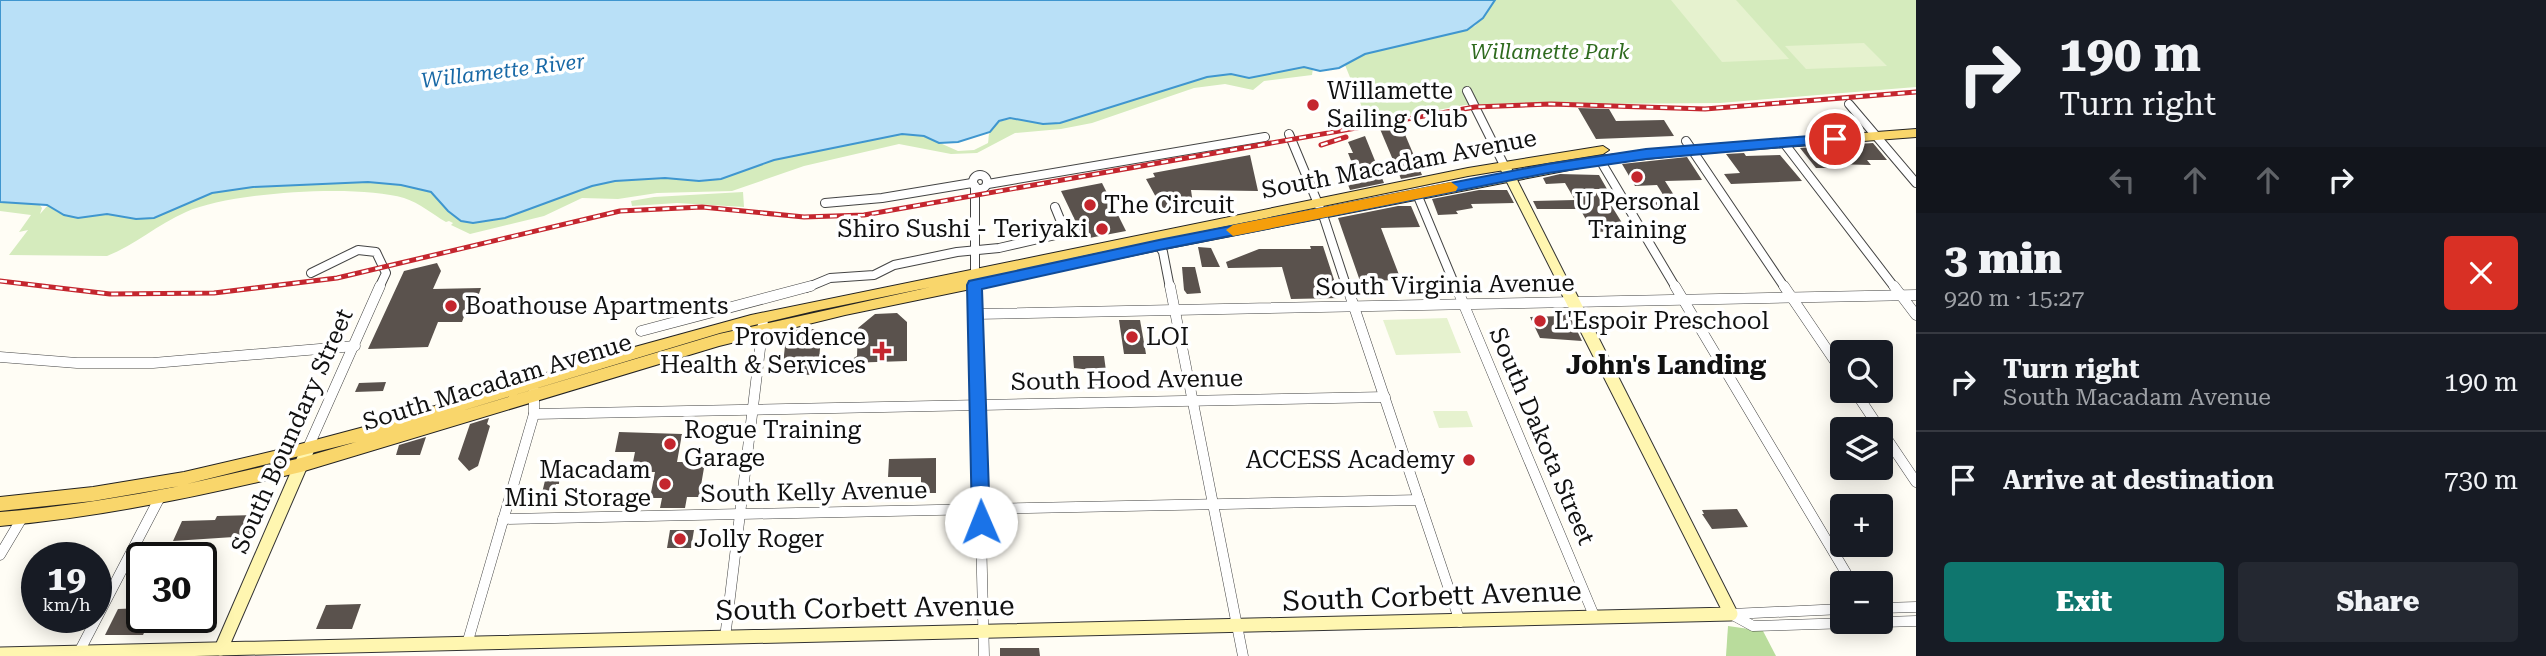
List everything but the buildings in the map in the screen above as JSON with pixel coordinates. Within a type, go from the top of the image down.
[{"type":"main road","name":"South Macadam Avenue","points":[[0,519],[160,497],[304,458],[763,323],[1155,240],[1507,171],[1600,160],[1689,145],[1784,143],[1916,124]]},
{"type":"main road","name":"South Macadam Avenue","points":[[1321,208],[1417,194],[1573,154],[1872,132],[1916,132]]},
{"type":"main road","name":"South Macadam Avenue","points":[[0,505],[81,496],[304,458]]},
{"type":"main road","points":[[22,518],[46,504],[81,496]]},
{"type":"street","points":[[1467,91],[1731,614]]},
{"type":"street","points":[[1849,104],[1916,183]]},
{"type":"street","points":[[1289,134],[1321,208],[1460,622]]},
{"type":"street","points":[[984,656],[974,279],[975,177],[988,179],[988,184],[1265,137]]},
{"type":"street","points":[[1784,143],[1916,315]]},
{"type":"street","points":[[1689,145],[1830,354]]},
{"type":"street","points":[[1600,160],[1845,571]]},
{"type":"street","points":[[825,203],[882,198],[960,182],[974,184]]},
{"type":"street","name":"South Dakota Street","points":[[1417,194],[1595,618]]},
{"type":"street","points":[[641,331],[774,294],[803,289],[822,281],[874,275],[894,265],[999,248],[1060,234],[1064,227],[1055,207]]},
{"type":"street","points":[[1155,240],[1174,310],[1243,656]]},
{"type":"street","points":[[311,273],[358,250],[376,252],[386,273],[375,301]]},
{"type":"street","name":"South Virginia Avenue","points":[[976,314],[1916,295]]},
{"type":"street","name":"South Boundary Street","points":[[219,653],[375,301]]},
{"type":"street","points":[[725,638],[763,323]]},
{"type":"street","points":[[0,357],[66,363],[147,364],[226,358],[316,346],[355,346]]},
{"type":"street","points":[[467,644],[534,414],[533,389]]},
{"type":"street","name":"South Hood Avenue","points":[[534,414],[1385,397]]},
{"type":"street","points":[[1893,448],[1916,482]]},
{"type":"street","points":[[78,654],[160,497]]},
{"type":"street","name":"South Kelly Avenue","points":[[503,519],[1419,500]]},
{"type":"street","points":[[0,555],[22,518]]},
{"type":"street","points":[[1893,608],[1916,607]]},
{"type":"street","name":"South Corbett Avenue","points":[[0,654],[332,652],[467,644],[1238,628],[1830,610]]},
{"type":"street","name":"South Corbett Avenue","points":[[1731,614],[1753,626],[1916,621]]},
{"type":"green space","name":"Willamette Park","points":[[1495,0],[1916,0],[1916,87],[1720,103],[1465,105],[1376,121],[1366,117],[1345,65],[1365,54],[1475,26]]},
{"type":"green space","points":[[1671,0],[1736,0],[1789,59],[1722,62]]},
{"type":"green space","points":[[1864,43],[1887,66],[1806,69],[1785,46]]},
{"type":"green space","points":[[1304,67],[1313,68],[1312,75],[1264,81],[1253,90],[1225,84],[1194,88],[1092,123],[1015,133],[977,153],[951,154],[899,144],[804,166],[732,191],[657,193],[618,199],[582,198],[544,216],[470,234],[404,198],[356,191],[294,192],[232,199],[206,205],[166,222],[107,256],[9,255],[28,230],[19,232],[31,215],[0,211],[0,202],[39,204],[42,208],[40,214],[48,205],[57,212],[78,218],[107,214],[137,219],[154,218],[212,193],[253,187],[368,182],[401,185],[431,192],[461,221],[505,218],[592,186],[615,181],[721,179],[774,160],[902,134],[924,136],[958,151],[974,150],[988,143],[990,132],[1002,121],[1021,119],[1060,123],[1207,77],[1232,74],[1249,78]]},
{"type":"green space","points":[[743,192],[744,207],[677,203],[632,206],[631,201],[654,197]]},
{"type":"green space","points":[[1447,318],[1461,353],[1396,355],[1383,320]]},
{"type":"green space","points":[[1433,411],[1467,411],[1473,427],[1439,428]]},
{"type":"green space","points":[[1728,626],[1763,631],[1776,656],[1726,656]]},
{"type":"water","name":"Willamette River","points":[[0,0],[1495,0],[1483,18],[1467,30],[1365,54],[1339,68],[1320,71],[1304,67],[1249,78],[1231,74],[1207,77],[1060,123],[1043,124],[1010,118],[999,121],[990,132],[958,142],[939,143],[924,136],[902,134],[774,160],[721,179],[615,181],[592,186],[505,218],[473,223],[461,221],[431,192],[401,185],[368,182],[253,187],[212,193],[154,218],[136,219],[107,214],[78,218],[64,215],[47,205],[0,202]]},
{"type":"railway","points":[[0,281],[110,294],[214,293],[337,278],[620,211],[702,207],[804,217],[864,215],[1475,107],[1551,104],[1705,109],[1916,92]]},
{"type":"railway","points":[[1321,145],[1346,137]]},
{"type":"slow traffic","points":[[1233,230],[1451,187]]},
{"type":"place","name":"Willamette Sailing Club","points":[[1313,105]]},
{"type":"place","name":"U Personal Training","points":[[1637,177]]},
{"type":"place","name":"The Circuit","points":[[1090,205]]},
{"type":"place","name":"Shiro Sushi - Teriyaki","points":[[1102,229]]},
{"type":"place","name":"Boathouse Apartments","points":[[451,306]]},
{"type":"place","name":"L'Espoir Preschool","points":[[1540,321]]},
{"type":"place","name":"LOI","points":[[1132,337]]},
{"type":"place","name":"Providence Health & Services","points":[[882,351]]},
{"type":"place","name":"Rogue Training Garage","points":[[670,444]]},
{"type":"place","name":"ACCESS Academy","points":[[1469,460]]},
{"type":"place","name":"Macadam Mini Storage","points":[[665,484]]},
{"type":"place","name":"Jolly Roger","points":[[680,539]]},
{"type":"district","name":"John's Landing","points":[[1666,365]]},
{"type":"route","points":[[981,522],[974,285],[1159,245],[1548,168],[1646,154],[1835,139]]}]
